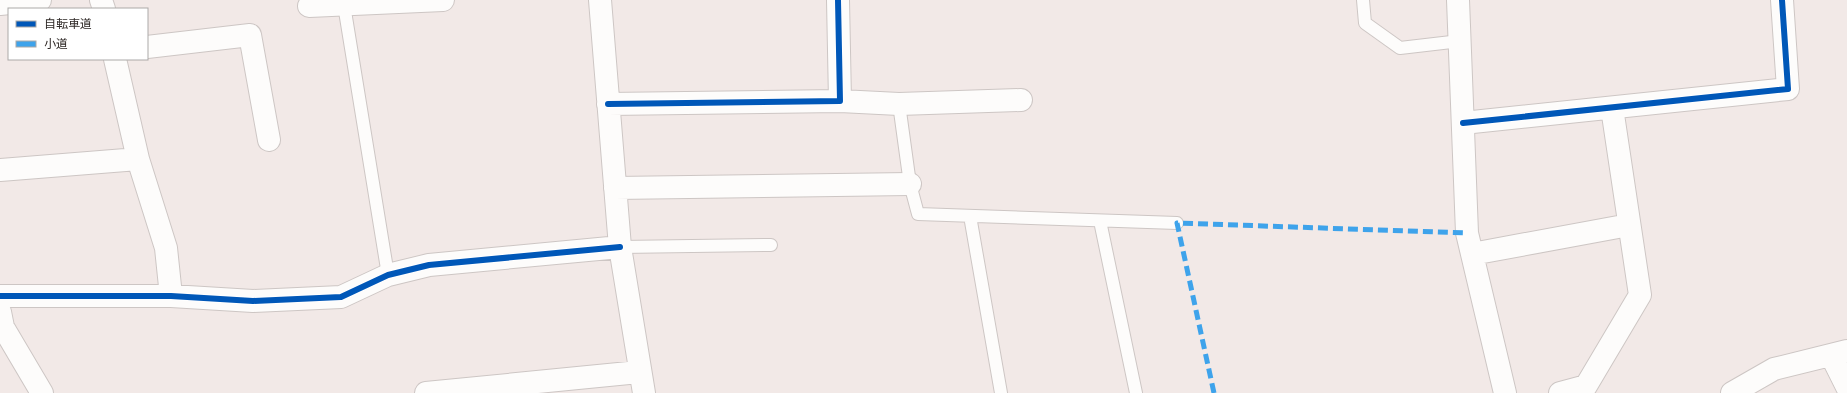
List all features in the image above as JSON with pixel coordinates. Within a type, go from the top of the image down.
[{"type":"street","points":[[0,4],[40,0]]},
{"type":"street","points":[[309,6],[344,5],[387,1],[443,0]]},
{"type":"street","points":[[426,393],[641,383],[620,247],[600,0]]},
{"type":"street","points":[[838,0],[840,101]]},
{"type":"street","points":[[1458,0],[1467,233],[1505,393]]},
{"type":"street","points":[[1463,123],[1788,90],[1782,0]]},
{"type":"street","points":[[148,47],[250,35],[269,140]]},
{"type":"street","points":[[115,60],[138,159],[166,248],[171,296]]},
{"type":"street","points":[[608,104],[840,101],[899,104],[1021,100]]},
{"type":"street","points":[[1560,393],[1586,386],[1640,295],[1612,108]]},
{"type":"street","points":[[0,170],[138,159]]},
{"type":"street","points":[[615,188],[910,184]]},
{"type":"street","points":[[1472,254],[1629,225]]},
{"type":"street","points":[[0,296],[171,296],[253,301],[342,297],[388,275],[429,265],[620,247]]},
{"type":"street","points":[[0,312],[3,327],[42,393]]},
{"type":"street","points":[[1732,393],[1774,369],[1839,353],[1847,387]]},
{"type":"lane","points":[[1363,0],[1365,24],[1400,48],[1460,41]]},
{"type":"lane","points":[[344,5],[388,275]]},
{"type":"lane","points":[[899,104],[910,184],[918,214],[1177,223]]},
{"type":"lane","points":[[970,216],[1001,393]]},
{"type":"lane","points":[[1100,221],[1136,393]]},
{"type":"lane","points":[[620,247],[771,246]]},
{"type":"marked path","points":[[1214,393],[1177,223],[1467,233]]},
{"type":"cycle path","points":[[608,104],[840,101],[838,0]]},
{"type":"cycle path","points":[[1463,123],[1788,89],[1782,0]]},
{"type":"cycle path","points":[[0,296],[171,296],[253,301],[341,297],[388,275],[429,265],[620,247]]}]
